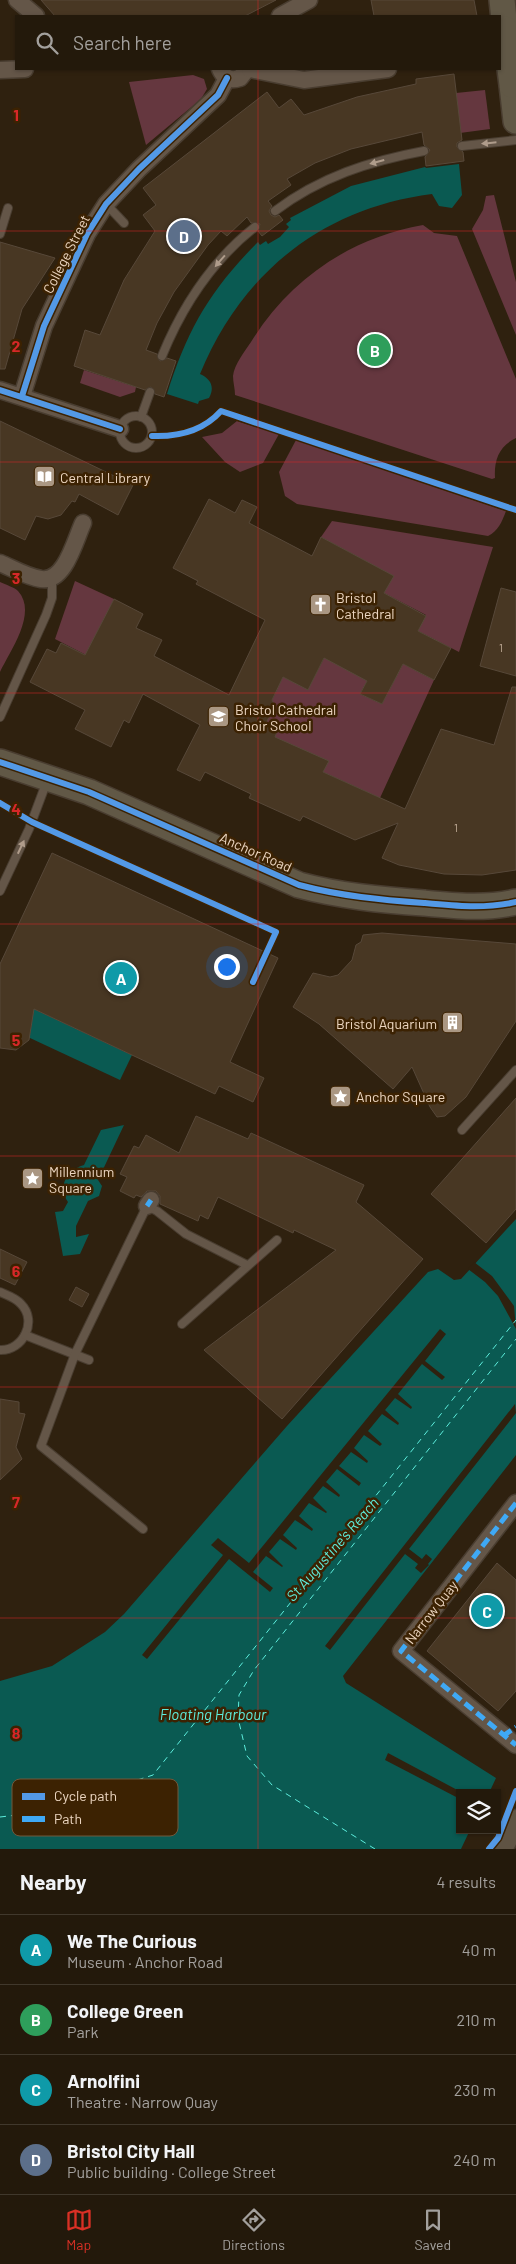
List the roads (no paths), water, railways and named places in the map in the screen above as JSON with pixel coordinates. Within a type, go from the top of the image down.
[{"type":"main road","points":[[502,0],[516,121]]},
{"type":"main road","name":"Anchor Road","points":[[0,762],[89,792],[299,885],[330,893],[393,901],[469,907],[500,906],[516,902]]},
{"type":"street","points":[[17,0],[35,15]]},
{"type":"street","points":[[282,15],[310,0]]},
{"type":"street","points":[[0,70],[15,69]]},
{"type":"street","points":[[223,74],[240,78],[247,70]]},
{"type":"street","points":[[253,70],[304,80],[377,70]]},
{"type":"street","name":"College Street","points":[[22,396],[44,326],[87,234],[106,204],[139,169],[218,95],[223,74]]},
{"type":"street","points":[[0,390],[120,429]]},
{"type":"street","points":[[0,563],[40,579],[52,578],[58,574],[64,565],[83,523]]},
{"type":"street","name":"Narrow Quay","points":[[512,1736],[401,1651],[516,1503]]},
{"type":"street","points":[[501,1849],[516,1821]]},
{"type":"lane","points":[[462,146],[516,140]]},
{"type":"lane","points":[[275,211],[295,196],[342,173],[384,160],[424,151]]},
{"type":"lane","points":[[106,204],[124,223]]},
{"type":"lane","points":[[0,234],[8,208]]},
{"type":"lane","points":[[162,356],[176,325],[197,290],[229,251],[255,227]]},
{"type":"lane","points":[[141,416],[150,392]]},
{"type":"lane","points":[[141,416],[148,420],[152,436],[145,446],[135,448],[126,444],[120,435],[120,429],[124,421],[130,417],[141,416]]},
{"type":"lane","points":[[0,717],[46,615],[52,598],[52,578]]},
{"type":"lane","points":[[0,891],[29,829],[48,778]]},
{"type":"lane","points":[[462,1130],[516,1070]]},
{"type":"lane","points":[[143,1529],[42,1446],[75,1354],[149,1203],[186,1234],[247,1264]]},
{"type":"lane","points":[[182,1324],[247,1264],[277,1240]]},
{"type":"lane","points":[[0,1292],[16,1300],[25,1310],[28,1318],[25,1336],[12,1348],[0,1350]]},
{"type":"lane","points":[[25,1336],[89,1360]]},
{"type":"water","points":[[459,164],[462,195],[452,208],[439,206],[432,194],[392,202],[356,214],[322,230],[291,251],[263,276],[239,305],[218,338],[200,374],[207,378],[211,384],[212,390],[209,398],[199,401],[198,404],[167,394],[183,350],[202,312],[226,277],[258,242],[260,245],[266,241],[268,244],[280,237],[289,227],[286,224],[291,220],[290,218],[351,186],[425,167]]},
{"type":"water","points":[[0,993],[132,1055],[120,1080],[0,1024]]},
{"type":"water","points":[[124,1125],[98,1180],[102,1186],[99,1196],[88,1201],[76,1226],[76,1237],[89,1234],[80,1254],[63,1256],[55,1212],[63,1211],[68,1202],[63,1190],[66,1179],[78,1167],[84,1165],[101,1130]]},
{"type":"water","name":"Floating Harbour","points":[[516,1219],[516,1455],[343,1676],[346,1683],[496,1778],[491,1789],[456,1789],[456,1834],[468,1834],[461,1849],[0,1849],[0,1681],[52,1666],[105,1632],[124,1614],[287,1426],[428,1272],[438,1269],[454,1280],[461,1279]]},
{"type":"place","name":"Bristol City Hall","points":[[184,236]]},
{"type":"place","name":"College Green","points":[[375,350]]},
{"type":"place","name":"Central Library","points":[[44,477]]},
{"type":"place","name":"Bristol Cathedral","points":[[320,605]]},
{"type":"place","name":"Bristol Cathedral Choir School","points":[[219,717]]},
{"type":"place","name":"We The Curious","points":[[121,978]]},
{"type":"place","name":"Bristol Aquarium","points":[[453,1023]]},
{"type":"place","name":"Anchor Square","points":[[340,1096]]},
{"type":"place","name":"Millennium Square","points":[[33,1179]]},
{"type":"place","name":"Arnolfini","points":[[487,1611]]},
{"type":"water label","name":"St Augustine's Reach","points":[[332,1549]]}]
